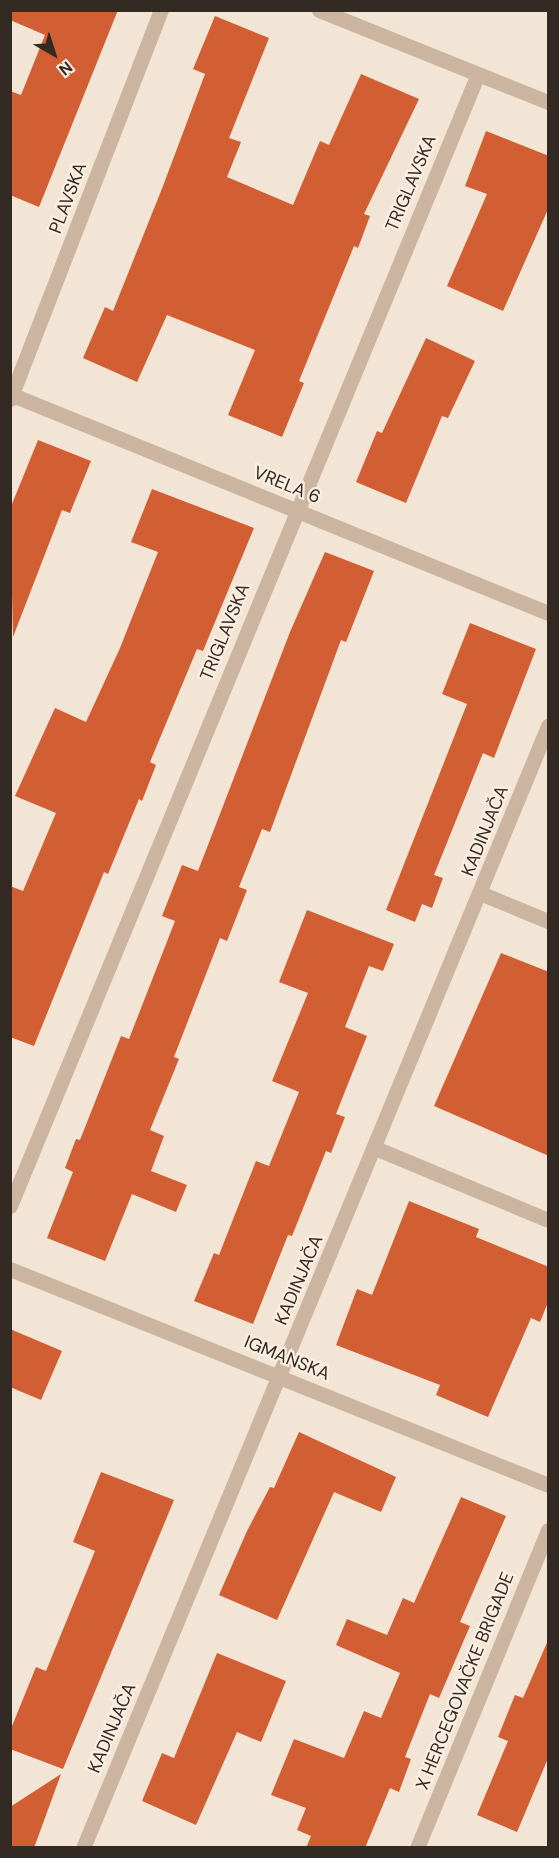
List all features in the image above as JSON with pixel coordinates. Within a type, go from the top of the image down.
[{"type":"street","name":"PLAVSKA","points":[[11,396],[161,10]]},
{"type":"street","points":[[319,10],[549,102]]},
{"type":"street","name":"TRIGLAVSKA","points":[[10,1206],[478,74]]},
{"type":"street","name":"VRELA 6","points":[[11,396],[549,613]]},
{"type":"street","name":"KADINJAČA","points":[[83,1848],[549,726]]},
{"type":"street","points":[[480,892],[549,921]]},
{"type":"street","points":[[375,1148],[549,1220]]},
{"type":"street","name":"IGMANSKA","points":[[10,1269],[549,1485]]},
{"type":"street","name":"X HERCEGOVAČKE BRIGADE","points":[[417,1848],[549,1530]]},
{"type":"building","points":[[10,10],[118,10],[39,207],[10,195],[10,91],[21,95],[45,35],[10,20]]},
{"type":"building","points":[[215,16],[269,38],[229,138],[241,142],[227,177],[293,205],[320,141],[329,145],[361,74],[419,99],[364,214],[370,216],[358,248],[354,246],[299,381],[304,383],[282,437],[228,415],[255,350],[167,315],[137,382],[83,358],[105,307],[113,311],[163,186],[205,74],[193,69]]},
{"type":"building","points":[[486,131],[549,156],[549,207],[503,311],[447,286],[487,194],[465,186]]},
{"type":"building","points":[[426,338],[475,361],[448,418],[442,416],[406,503],[356,482],[377,431],[382,433]]},
{"type":"building","points":[[38,440],[91,461],[70,513],[62,510],[13,637],[10,509]]},
{"type":"building","points":[[152,489],[254,528],[203,651],[197,649],[150,762],[156,765],[142,801],[139,799],[108,874],[104,872],[34,1046],[10,1037],[10,886],[23,891],[56,813],[15,796],[55,708],[86,722],[120,648],[158,552],[131,542]]},
{"type":"building","points":[[325,552],[374,571],[346,642],[341,640],[270,832],[262,829],[239,887],[247,890],[227,941],[220,938],[174,1057],[179,1059],[150,1130],[164,1136],[151,1171],[187,1185],[176,1212],[132,1194],[105,1261],[47,1238],[73,1172],[65,1168],[76,1139],[80,1140],[121,1036],[129,1039],[175,921],[162,916],[182,865],[198,871],[290,632]]},
{"type":"building","points":[[470,623],[536,649],[494,758],[483,753],[434,875],[443,878],[432,908],[422,904],[415,922],[386,910],[467,704],[442,694]]},
{"type":"building","points":[[307,910],[394,944],[383,971],[369,966],[345,1027],[367,1036],[336,1114],[345,1117],[331,1153],[326,1151],[292,1236],[288,1235],[253,1324],[194,1301],[214,1253],[219,1255],[256,1161],[269,1166],[299,1092],[272,1081],[308,993],[279,982]]},
{"type":"building","points":[[501,953],[549,972],[549,1156],[434,1106]]},
{"type":"building","points":[[409,1201],[479,1229],[476,1237],[549,1267],[549,1300],[540,1322],[531,1318],[488,1417],[436,1395],[440,1385],[336,1345],[357,1289],[372,1295]]},
{"type":"building","points":[[10,1329],[62,1351],[41,1400],[10,1387]]},
{"type":"building","points":[[299,1432],[396,1477],[381,1512],[334,1492],[277,1620],[219,1595],[247,1531],[270,1487],[274,1488]]},
{"type":"building","points":[[101,1472],[174,1500],[63,1769],[10,1749],[10,1731],[36,1667],[46,1671],[95,1551],[73,1542]]},
{"type":"building","points":[[461,1497],[506,1516],[460,1622],[470,1626],[439,1698],[430,1694],[405,1757],[411,1759],[399,1792],[390,1788],[365,1848],[306,1848],[311,1836],[297,1830],[306,1808],[271,1795],[294,1739],[344,1758],[364,1711],[381,1718],[400,1673],[336,1645],[347,1619],[387,1635],[403,1598],[414,1603]]},
{"type":"building","points":[[549,1638],[549,1756],[517,1832],[477,1815],[508,1741],[498,1737],[515,1695],[523,1698]]},
{"type":"building","points":[[217,1653],[286,1681],[261,1742],[237,1732],[196,1825],[142,1801],[162,1753],[174,1758]]},
{"type":"building","points":[[61,1774],[34,1848],[10,1848],[10,1807]]}]
